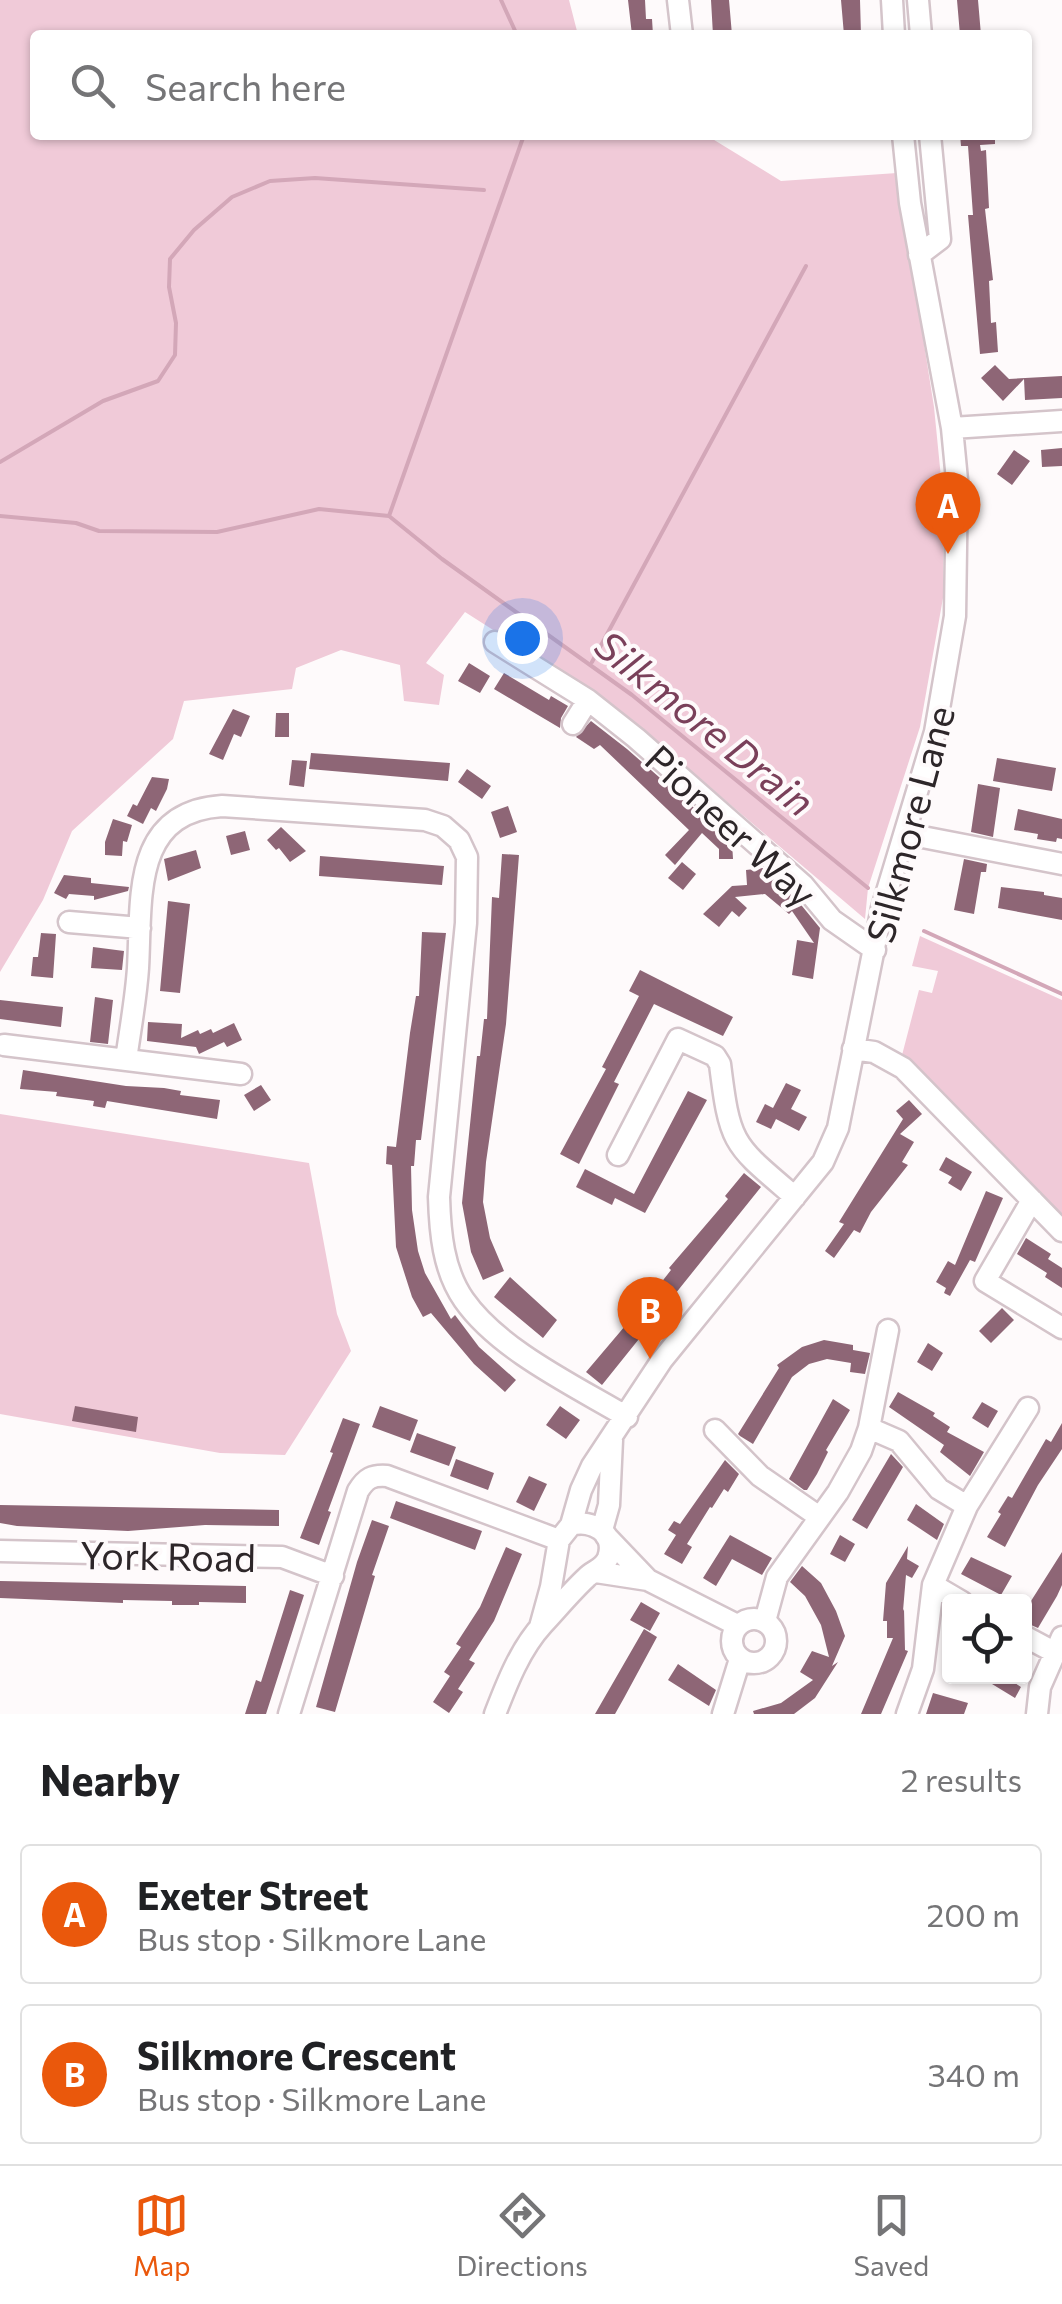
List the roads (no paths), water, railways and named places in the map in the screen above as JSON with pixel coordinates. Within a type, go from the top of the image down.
[{"type":"street","points":[[678,0],[681,30]]},
{"type":"street","points":[[892,0],[894,30]]},
{"type":"street","points":[[918,0],[921,30]]},
{"type":"street","name":"Silkmore Lane","points":[[540,1627],[562,1540],[592,1466],[662,1360],[824,1162],[838,1128],[882,908],[935,732],[955,616],[958,480],[952,428],[918,255],[905,140]]},
{"type":"street","points":[[918,255],[940,240],[930,140]]},
{"type":"street","points":[[952,428],[1062,420]]},
{"type":"street","name":"Pioneer Way","points":[[494,642],[588,700],[636,738],[803,885],[832,920],[875,950]]},
{"type":"street","points":[[573,724],[588,700]]},
{"type":"street","points":[[126,1060],[144,868],[155,844],[175,819],[196,808],[222,806],[425,820],[443,826],[459,840],[468,857],[466,923],[438,1197],[447,1264],[464,1300],[498,1335],[627,1417]]},
{"type":"street","points":[[906,834],[1062,864]]},
{"type":"street","points":[[69,922],[140,928]]},
{"type":"street","points":[[618,1155],[678,1040],[715,1056],[720,1064],[732,1136],[742,1152],[795,1197]]},
{"type":"street","points":[[4,1045],[241,1074]]},
{"type":"street","points":[[853,1049],[874,1052],[903,1068],[1062,1231]]},
{"type":"street","points":[[1032,1200],[985,1282],[1062,1328]]},
{"type":"street","points":[[766,1621],[748,1618],[737,1625],[732,1646],[740,1659],[755,1663],[773,1652],[776,1637],[766,1621],[777,1577],[838,1492],[861,1451],[888,1330]]},
{"type":"street","points":[[907,1714],[923,1668],[933,1585],[968,1506],[1028,1408]]},
{"type":"street","points":[[869,1428],[899,1441],[939,1489],[968,1506]]},
{"type":"street","points":[[715,1430],[760,1476],[818,1516]]},
{"type":"street","name":"Silkmore Lane","points":[[496,1714],[514,1668],[540,1627],[607,1560],[610,1546],[604,1533],[612,1440]]},
{"type":"street","points":[[289,1714],[358,1491],[373,1475],[387,1476],[562,1540]]},
{"type":"street","points":[[562,1540],[587,1523],[604,1533],[648,1580]]},
{"type":"street","points":[[562,1540],[569,1571],[648,1580],[737,1625]]},
{"type":"street","name":"York Road","points":[[0,1552],[282,1557],[333,1576]]},
{"type":"street","points":[[933,1585],[948,1594]]},
{"type":"street","points":[[1032,1638],[1058,1645],[1040,1687],[1038,1714]]},
{"type":"street","points":[[723,1714],[740,1659]]},
{"type":"waterway","points":[[501,0],[515,30]]},
{"type":"waterway","points":[[389,516],[522,140]]},
{"type":"waterway","points":[[0,462],[103,401],[158,381],[175,355],[170,259],[194,230],[232,197],[270,181],[315,178],[484,190]]},
{"type":"waterway","points":[[592,662],[806,266]]},
{"type":"waterway","name":"Silkmore Drain","points":[[0,516],[76,523],[99,531],[217,532],[319,509],[389,516],[442,559],[632,695],[868,888]]},
{"type":"waterway","name":"Silkmore Drain","points":[[924,931],[1062,994]]},
{"type":"place","name":"Exeter Street","points":[[948,554]]},
{"type":"place","name":"Silkmore Crescent","points":[[650,1359]]}]
